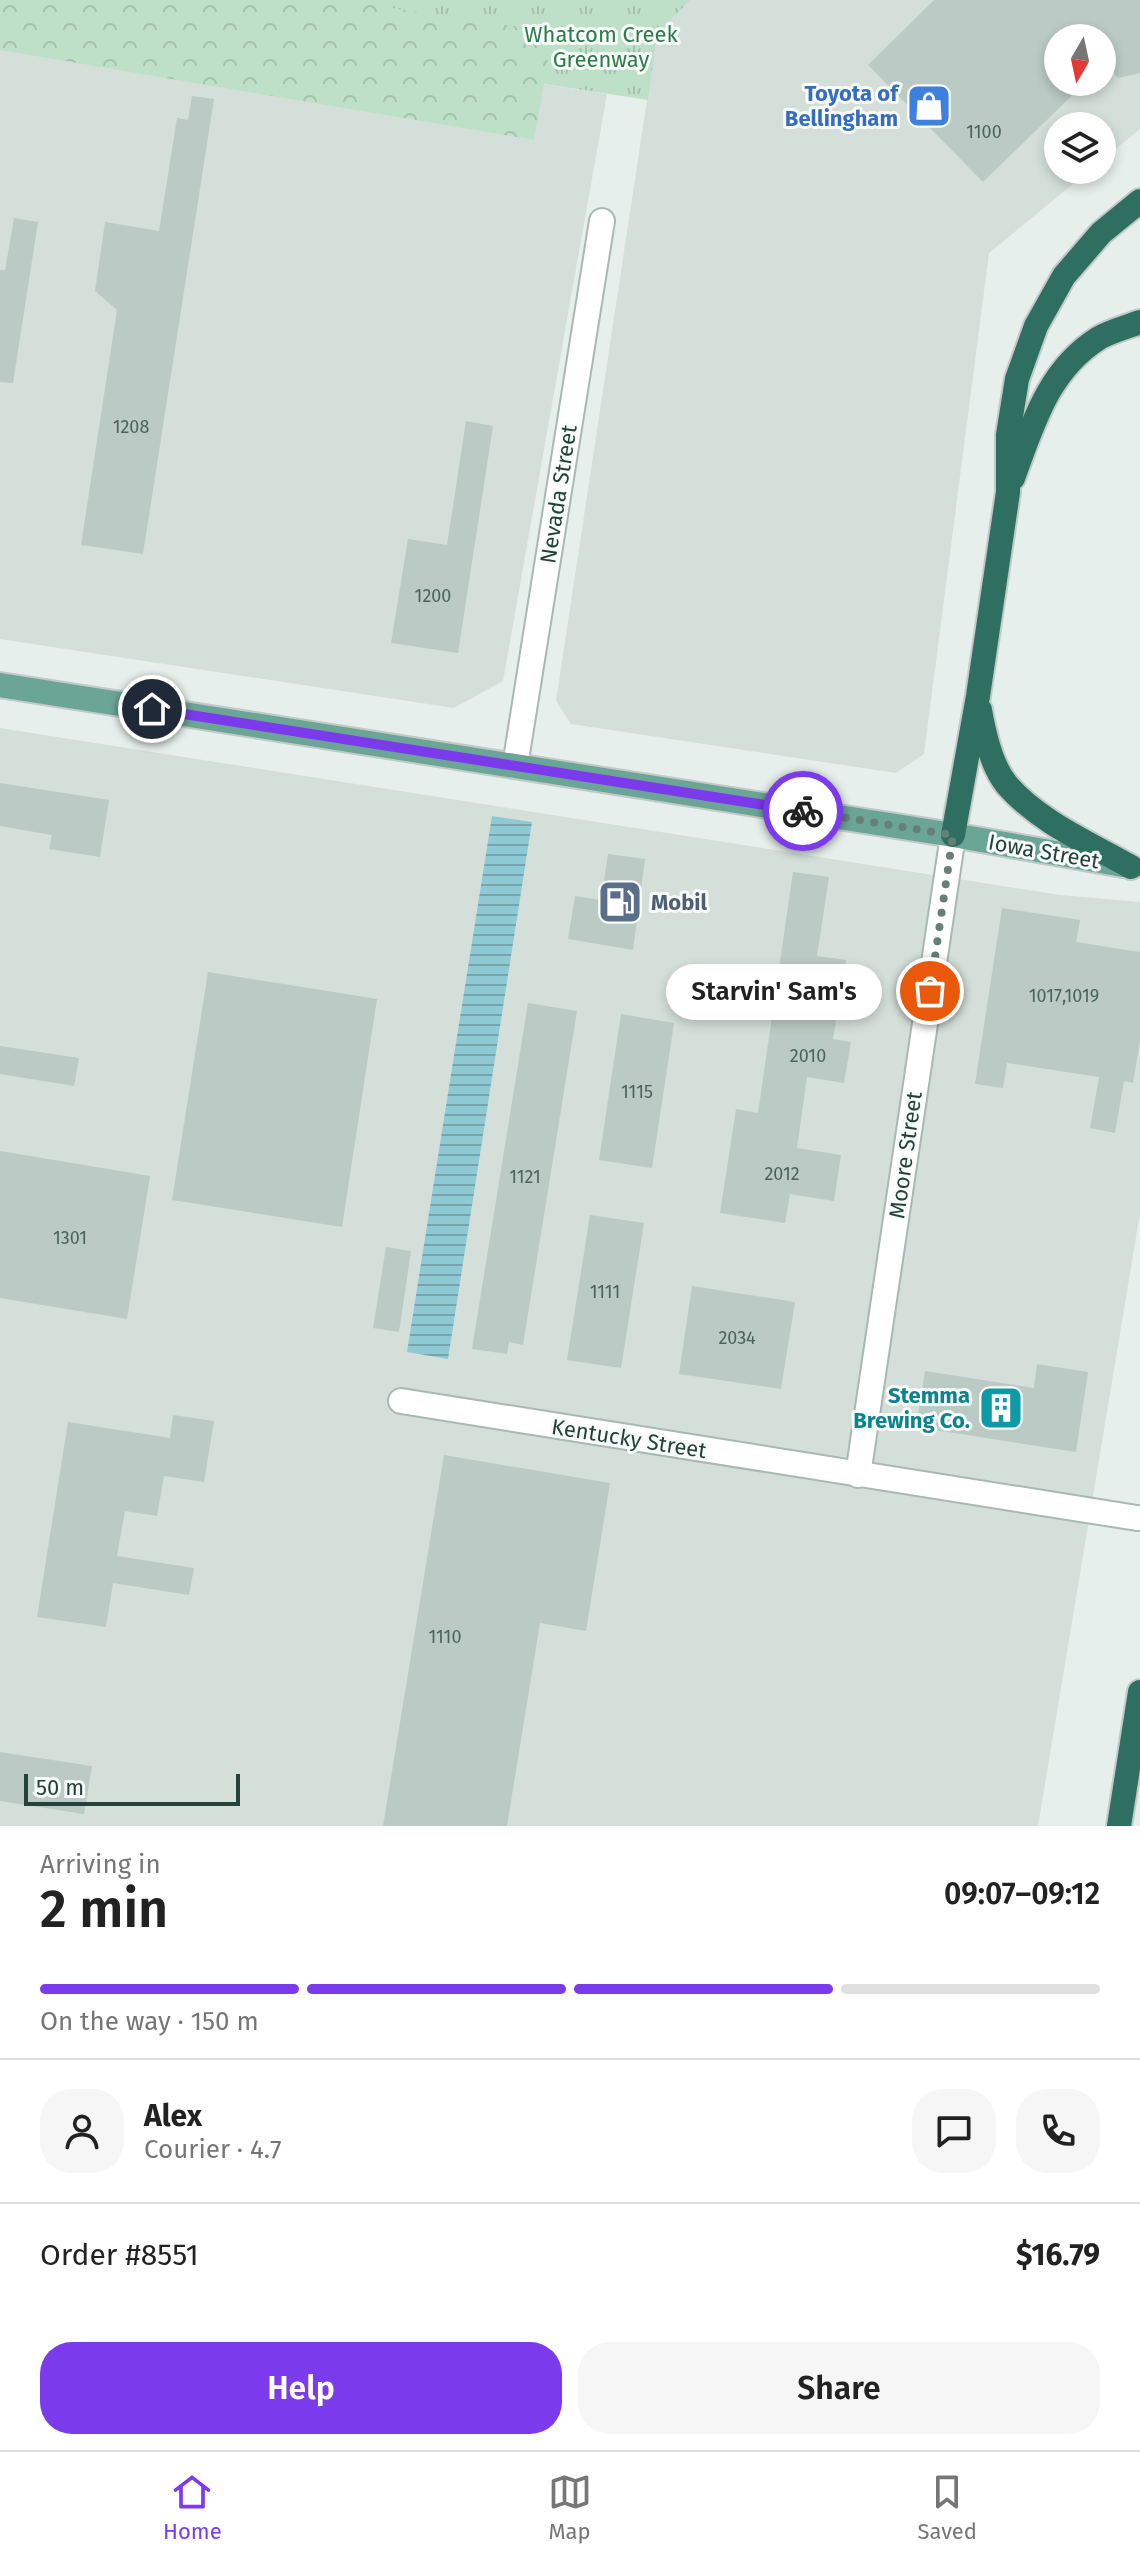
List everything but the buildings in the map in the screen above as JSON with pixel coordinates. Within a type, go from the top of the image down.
[{"type":"highway","points":[[953,835],[978,696],[1008,492],[1008,435],[1017,379],[1036,326],[1064,276],[1101,233],[1140,201]]},
{"type":"highway","points":[[1008,492],[1043,398],[1067,363],[1101,337],[1140,322]]},
{"type":"highway","points":[[978,696],[984,737],[1009,786],[1038,813],[1135,867]]},
{"type":"highway","points":[[1119,1826],[1140,1692]]},
{"type":"main road","name":"Iowa Street","points":[[0,685],[953,835],[1135,867]]},
{"type":"street","name":"Nevada Street","points":[[515,766],[602,221]]},
{"type":"street","name":"Moore Street","points":[[858,1475],[953,835]]},
{"type":"street","name":"Kentucky Street","points":[[401,1401],[1137,1518]]},
{"type":"shaded area","points":[[0,0],[607,94],[503,681],[454,708],[0,639]]},
{"type":"shaded area","points":[[690,0],[1140,0],[1140,129],[1116,149],[1116,112],[1044,112],[1044,184],[1073,184],[989,253],[924,754],[896,773],[571,724],[556,701],[657,34]]},
{"type":"shaded area","points":[[0,728],[1060,895],[1140,902],[1140,1213],[1038,1826],[0,1826]]},
{"type":"green space","points":[[0,0],[690,0],[657,34],[544,84],[534,140],[0,50]]},
{"type":"green space","name":"Whatcom Creek Greenway","points":[[341,0],[690,0],[657,34],[648,100],[544,84],[552,32]]},
{"type":"water","points":[[492,816],[532,822],[448,1359],[407,1352]]},
{"type":"way so far","points":[[803,811],[953,835],[930,991]]},
{"type":"place","name":"Toyota of Bellingham","points":[[929,106]]},
{"type":"place","name":"Mobil","points":[[620,902]]},
{"type":"place","name":"Starvin' Sam's","points":[[930,991]]},
{"type":"place","name":"Stemma Brewing Co.","points":[[1001,1408]]},
{"type":"route","points":[[152,709],[803,811]]}]
